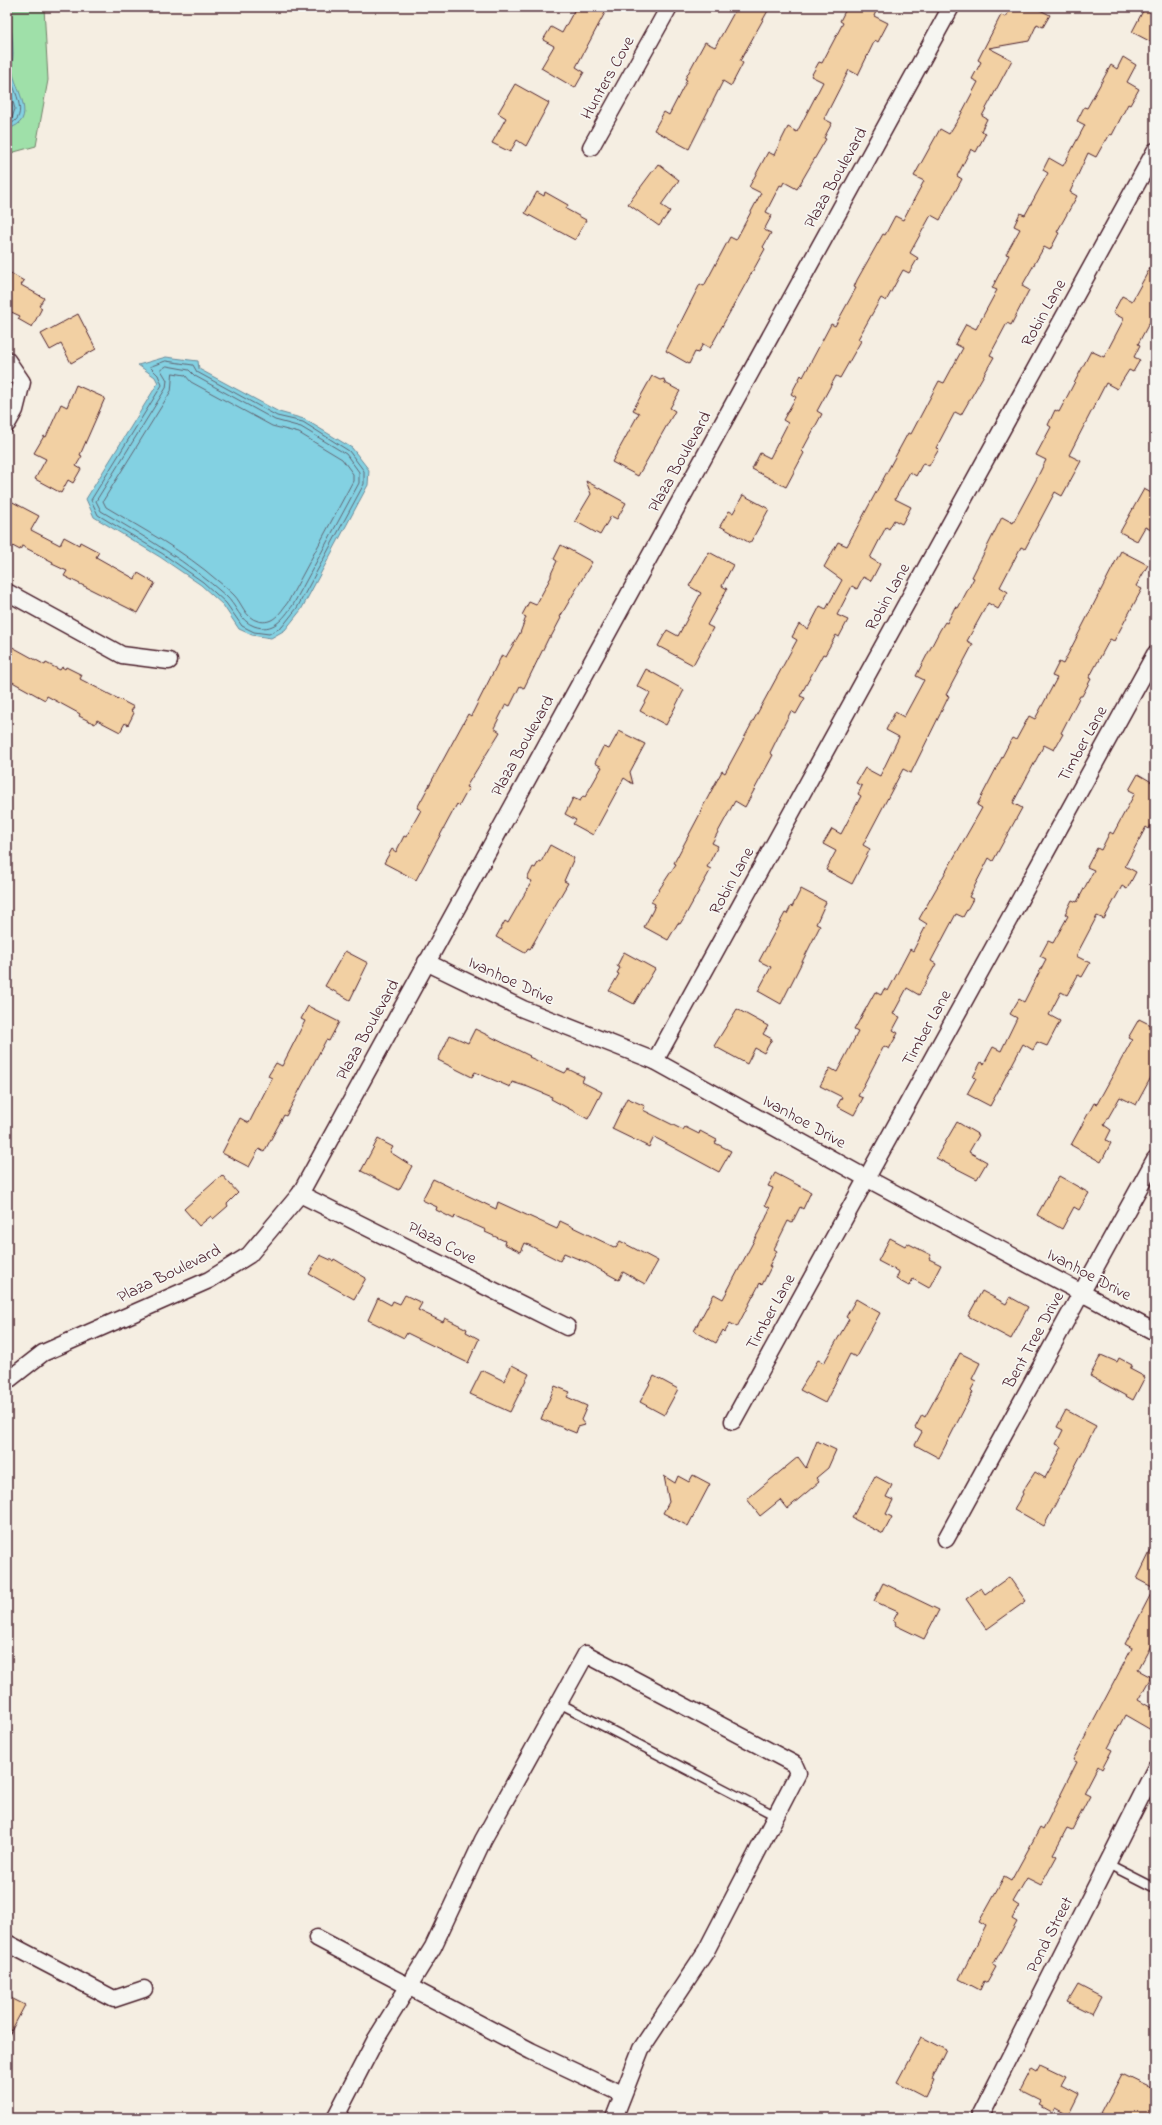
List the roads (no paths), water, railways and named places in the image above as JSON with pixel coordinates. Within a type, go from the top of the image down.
[{"type":"street","name":"Hunters Cove","points":[[591,147],[669,7]]},
{"type":"street","name":"Plaza Boulevard","points":[[7,1381],[43,1353],[209,1280],[249,1254],[300,1194],[951,7]]},
{"type":"street","name":"Robin Lane","points":[[655,1062],[1155,151]]},
{"type":"street","points":[[7,360],[22,382],[15,410],[7,424]]},
{"type":"street","points":[[7,592],[122,655],[169,661]]},
{"type":"street","name":"Timber Lane","points":[[733,1421],[1155,654]]},
{"type":"street","name":"Ivanhoe Drive","points":[[426,962],[523,1010],[655,1062],[866,1178],[1155,1332]]},
{"type":"street","name":"Bent Tree Drive","points":[[946,1539],[1155,1159]]},
{"type":"street","name":"Plaza Cove","points":[[300,1194],[567,1327]]},
{"type":"street","points":[[335,2118],[376,2039],[433,1948],[483,1840],[586,1654],[794,1764],[798,1773],[706,1951],[641,2049],[622,2094],[614,2118]]},
{"type":"street","name":"Pond Street","points":[[979,2118],[1155,1769]]},
{"type":"street","points":[[317,1938],[532,2050],[622,2094]]},
{"type":"street","points":[[7,1943],[114,1999],[144,1989]]},
{"type":"lane","points":[[559,1703],[776,1816]]},
{"type":"lane","points":[[1108,1864],[1155,1888]]},
{"type":"water","points":[[7,7],[10,7],[13,48],[12,69],[24,112],[22,119],[17,125],[7,129]]},
{"type":"water","points":[[166,357],[198,361],[199,369],[279,412],[304,419],[352,448],[369,470],[368,485],[301,610],[285,630],[271,638],[252,635],[239,629],[223,605],[201,585],[160,557],[94,517],[86,499],[158,383],[155,377],[138,365]]}]
